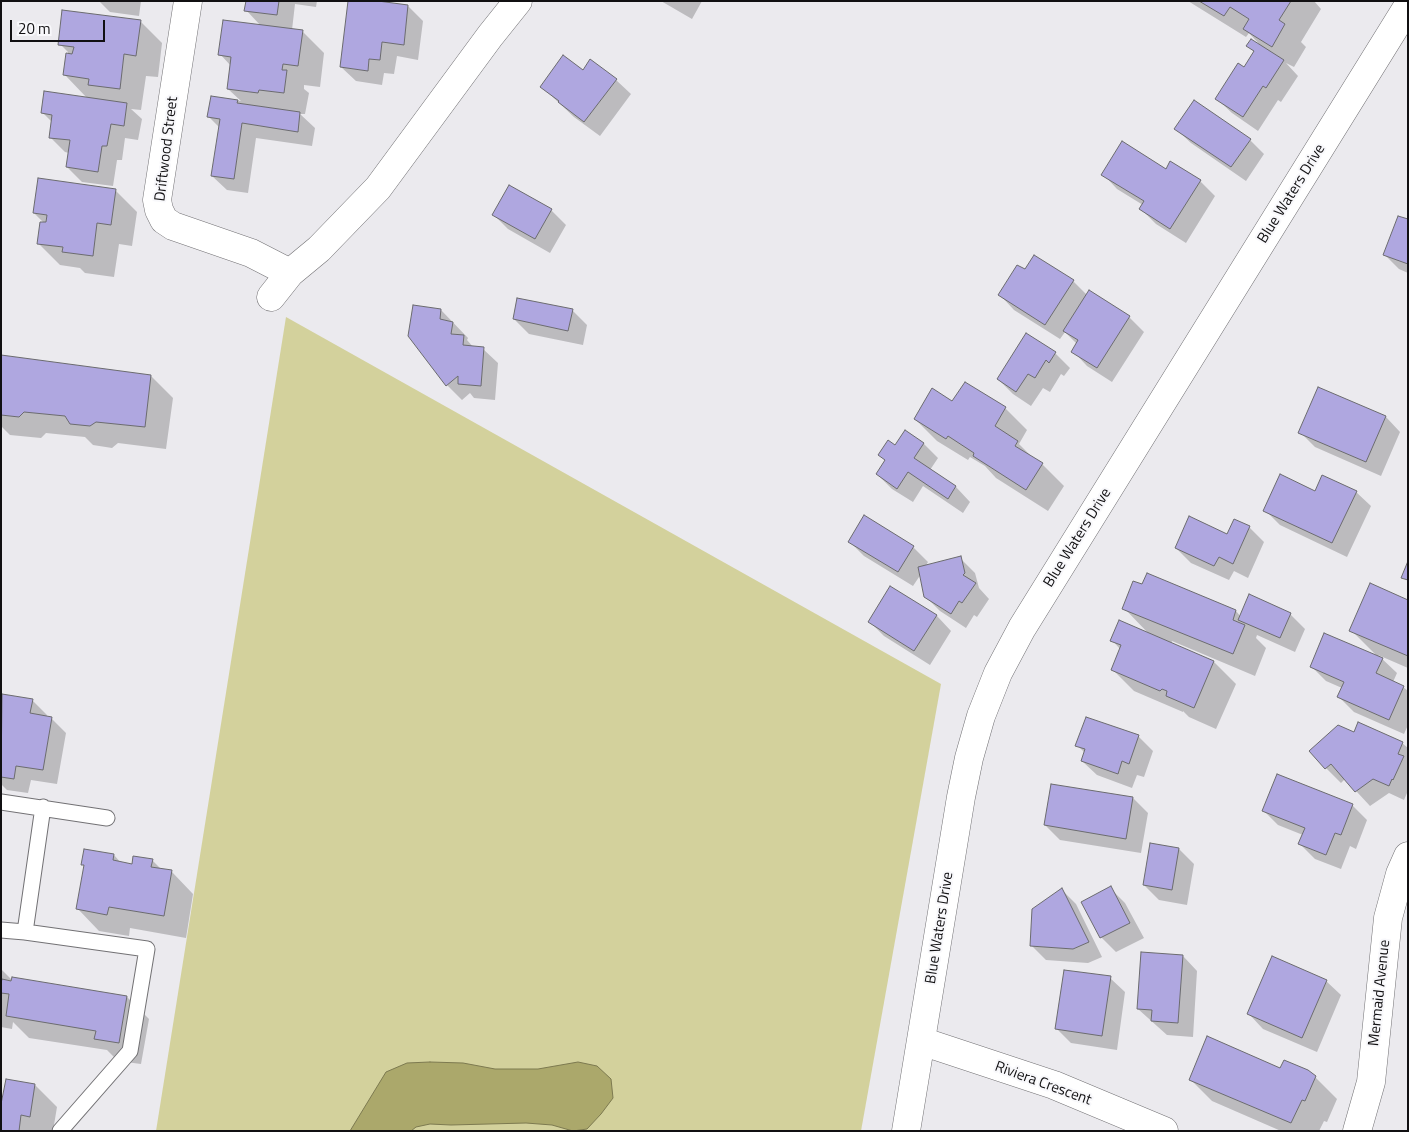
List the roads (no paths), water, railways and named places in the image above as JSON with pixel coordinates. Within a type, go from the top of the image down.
[{"type":"street","name":"Driftwood Street","points":[[188,1],[157,200],[159,210],[164,220],[172,226],[252,252],[290,272]]},
{"type":"street","points":[[271,297],[290,272],[319,249],[378,188],[518,1]]},
{"type":"street","name":"Blue Waters Drive","points":[[906,1131],[961,797],[969,758],[981,716],[998,673],[1022,628],[1408,6]]},
{"type":"street","name":"Mermaid Avenue","points":[[1358,1131],[1371,1082],[1388,918],[1400,874],[1408,856]]},
{"type":"street","name":"Riviera Crescent","points":[[921,1041],[1054,1085],[1164,1131]]},
{"type":"lane","points":[[1,802],[107,818]]},
{"type":"lane","points":[[25,932],[43,807]]},
{"type":"lane","points":[[1,930],[147,950],[130,1051],[60,1131]]}]
